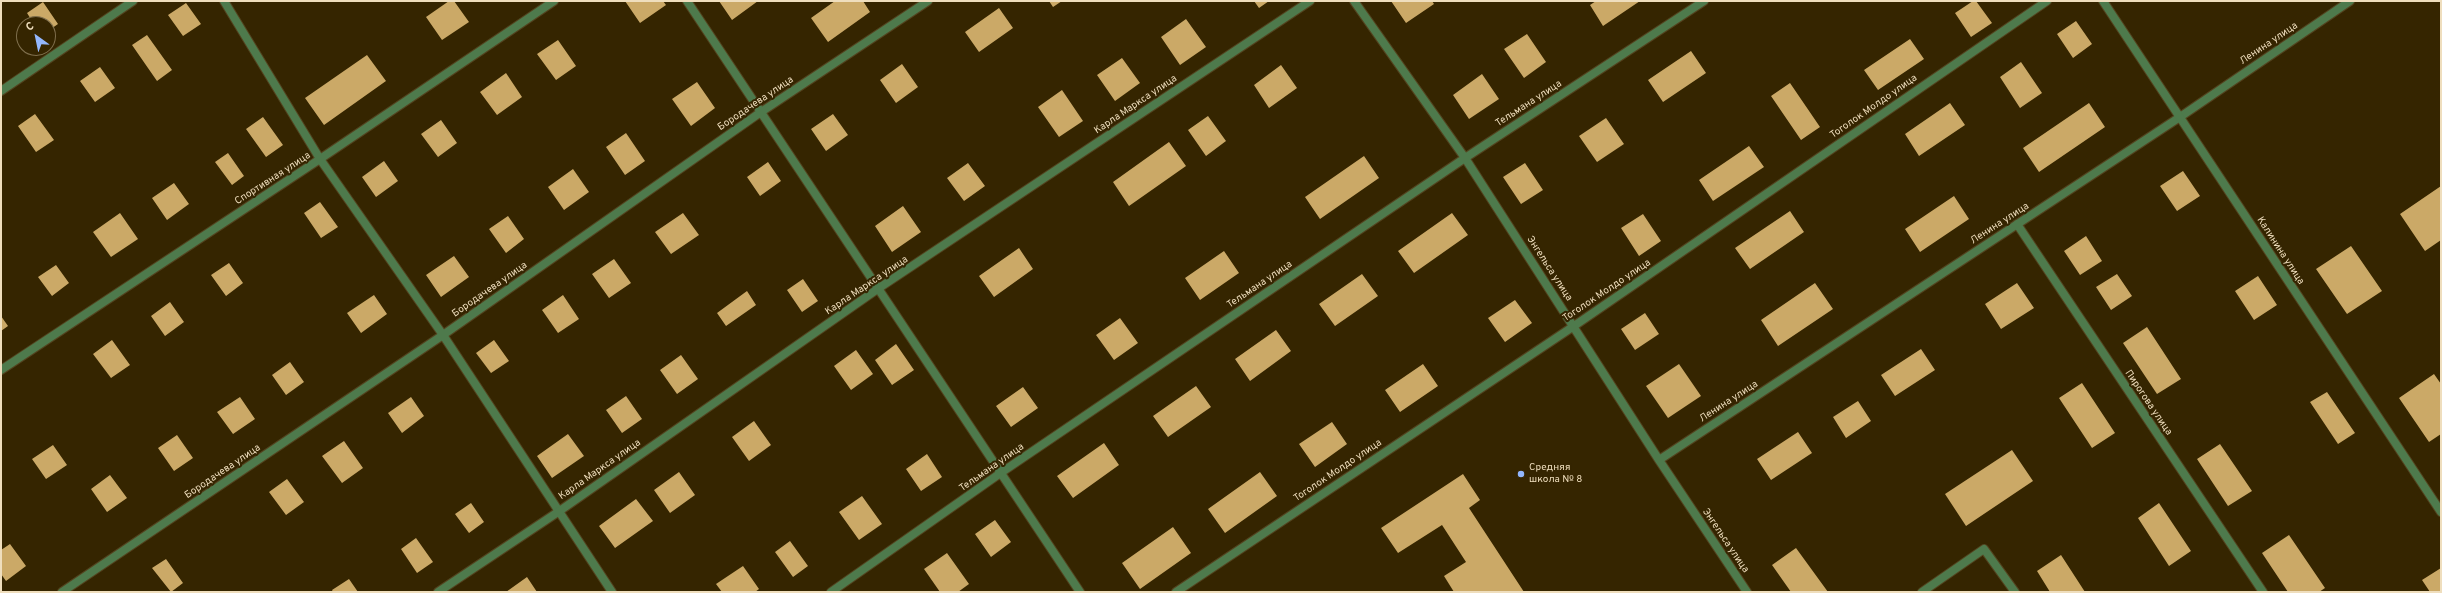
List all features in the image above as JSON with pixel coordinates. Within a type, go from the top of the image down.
[{"type":"street","points":[[1,91],[134,1]]},
{"type":"street","points":[[224,1],[320,159],[443,336],[612,592]]},
{"type":"street","name":"Спортивная улица","points":[[1,370],[320,159],[554,1]]},
{"type":"street","points":[[687,1],[1002,472],[1080,592]]},
{"type":"street","name":"Бородачева улица","points":[[62,592],[443,336],[761,112],[928,1]]},
{"type":"street","name":"Карла Маркса улица","points":[[438,592],[558,512],[879,288],[1310,1]]},
{"type":"street","name":"Энгельса улица","points":[[1354,1],[1465,158],[1659,460],[1747,592]]},
{"type":"street","name":"Тельмана улица","points":[[831,592],[1002,472],[1465,158],[1704,1]]},
{"type":"street","name":"Тоголок Молдо улица","points":[[1176,592],[1574,326],[2047,1]]},
{"type":"street","name":"Калинина улица","points":[[2103,1],[2441,512]]},
{"type":"street","name":"Ленина улица","points":[[1659,460],[2180,118],[2350,1]]},
{"type":"street","name":"Пирогова улица","points":[[2017,224],[2263,592]]},
{"type":"street","points":[[1922,592],[1984,549],[2015,592]]},
{"type":"building","points":[[449,1],[454,1],[469,22],[442,40],[426,17]]},
{"type":"building","points":[[625,1],[663,1],[666,5],[640,23]]},
{"type":"building","points":[[719,1],[758,1],[732,20]]},
{"type":"building","points":[[835,1],[863,1],[870,12],[828,42],[811,18]]},
{"type":"building","points":[[1049,1],[1062,1],[1053,7]]},
{"type":"building","points":[[1254,1],[1269,1],[1259,8]]},
{"type":"building","points":[[1391,1],[1432,1],[1434,4],[1406,23]]},
{"type":"building","points":[[1596,1],[1640,1],[1603,26],[1590,5]]},
{"type":"building","points":[[1973,1],[1976,1],[1992,23],[1971,37],[1955,13]]},
{"type":"building","points":[[43,2],[53,16],[29,16],[27,13]]},
{"type":"building","points":[[186,3],[201,24],[183,36],[168,15]]},
{"type":"building","points":[[999,8],[1013,28],[979,52],[965,32]]},
{"type":"building","points":[[1186,19],[1206,47],[1180,65],[1161,37]]},
{"type":"building","points":[[2076,21],[2092,44],[2073,58],[2057,34]]},
{"type":"building","points":[[1527,34],[1546,62],[1524,78],[1504,49]]},
{"type":"building","points":[[147,35],[172,70],[157,81],[132,45]]},
{"type":"building","points":[[1910,39],[1924,59],[1878,90],[1864,70]]},
{"type":"building","points":[[558,40],[576,66],[556,80],[537,54]]},
{"type":"building","points":[[1691,51],[1706,73],[1663,102],[1648,80]]},
{"type":"building","points":[[367,55],[386,81],[324,125],[305,98]]},
{"type":"building","points":[[1122,58],[1140,83],[1115,101],[1097,75]]},
{"type":"building","points":[[2021,62],[2042,93],[2020,108],[2000,77]]},
{"type":"building","points":[[902,64],[918,87],[896,103],[880,80]]},
{"type":"building","points":[[1281,65],[1297,88],[1269,108],[1254,85]]},
{"type":"building","points":[[100,67],[115,88],[95,102],[80,81]]},
{"type":"building","points":[[506,73],[522,97],[497,115],[480,92]]},
{"type":"building","points":[[1482,74],[1499,99],[1469,119],[1453,95]]},
{"type":"building","points":[[697,82],[715,108],[691,126],[672,99]]},
{"type":"building","points":[[1790,83],[1820,127],[1801,140],[1771,96]]},
{"type":"building","points":[[1062,90],[1083,121],[1059,137],[1038,107]]},
{"type":"building","points":[[1950,103],[1965,125],[1919,156],[1905,134]]},
{"type":"building","points":[[2089,103],[2105,127],[2039,172],[2023,148]]},
{"type":"building","points":[[35,114],[54,140],[36,152],[18,126]]},
{"type":"building","points":[[833,114],[848,135],[826,151],[811,129]]},
{"type":"building","points":[[1208,116],[1226,141],[1206,156],[1188,130]]},
{"type":"building","points":[[263,117],[283,145],[266,157],[246,129]]},
{"type":"building","points":[[1606,118],[1624,144],[1597,162],[1579,136]]},
{"type":"building","points":[[441,120],[457,143],[438,157],[421,134]]},
{"type":"building","points":[[626,133],[645,161],[625,175],[606,147]]},
{"type":"building","points":[[1169,142],[1186,166],[1129,206],[1113,182]]},
{"type":"building","points":[[1749,146],[1764,167],[1713,201],[1699,180]]},
{"type":"building","points":[[228,153],[244,176],[232,185],[215,162]]},
{"type":"building","points":[[1364,156],[1379,178],[1320,219],[1305,197]]},
{"type":"building","points":[[384,161],[398,181],[376,197],[362,177]]},
{"type":"building","points":[[768,162],[781,181],[760,196],[747,177]]},
{"type":"building","points":[[968,163],[985,186],[964,201],[947,178]]},
{"type":"building","points":[[1525,163],[1543,190],[1521,204],[1503,177]]},
{"type":"building","points":[[573,169],[589,192],[564,210],[548,187]]},
{"type":"building","points":[[2183,171],[2200,196],[2177,211],[2160,186]]},
{"type":"building","points":[[174,183],[189,204],[167,220],[152,198]]},
{"type":"building","points":[[2441,186],[2441,240],[2425,251],[2400,214]]},
{"type":"building","points":[[1954,196],[1969,219],[1920,252],[1905,229]]},
{"type":"building","points":[[320,202],[338,227],[321,238],[304,213]]},
{"type":"building","points":[[903,206],[921,232],[892,252],[875,226]]},
{"type":"building","points":[[1790,211],[1804,232],[1750,269],[1735,248]]},
{"type":"building","points":[[120,213],[138,239],[111,257],[93,232]]},
{"type":"building","points":[[683,213],[699,235],[671,254],[655,232]]},
{"type":"building","points":[[1452,213],[1468,235],[1414,273],[1398,251]]},
{"type":"building","points":[[1643,214],[1661,241],[1639,256],[1621,228]]},
{"type":"building","points":[[508,216],[524,239],[506,253],[489,229]]},
{"type":"building","points":[[2086,236],[2102,261],[2080,275],[2064,251]]},
{"type":"building","points":[[2351,246],[2382,291],[2347,314],[2316,269]]},
{"type":"building","points":[[1019,248],[1033,269],[994,297],[979,276]]},
{"type":"building","points":[[1224,251],[1239,273],[1200,300],[1185,278]]},
{"type":"building","points":[[454,256],[469,277],[441,297],[426,275]]},
{"type":"building","points":[[614,259],[631,283],[609,298],[592,274]]},
{"type":"building","points":[[229,263],[243,283],[226,296],[211,275]]},
{"type":"building","points":[[56,265],[69,283],[52,296],[38,277]]},
{"type":"building","points":[[1362,274],[1378,296],[1335,326],[1319,304]]},
{"type":"building","points":[[2117,274],[2132,296],[2111,310],[2096,287]]},
{"type":"building","points":[[2258,276],[2277,305],[2254,320],[2235,291]]},
{"type":"building","points":[[803,279],[818,301],[802,312],[787,290]]},
{"type":"building","points":[[1815,283],[1833,309],[1778,346],[1761,320]]},
{"type":"building","points":[[2017,283],[2034,308],[2001,329],[1985,304]]},
{"type":"building","points":[[747,291],[756,305],[726,326],[717,313]]},
{"type":"building","points":[[374,295],[387,314],[361,333],[347,313]]},
{"type":"building","points":[[563,295],[579,319],[558,333],[542,310]]},
{"type":"building","points":[[1515,300],[1532,323],[1505,342],[1488,318]]},
{"type":"building","points":[[170,302],[184,322],[165,336],[151,316]]},
{"type":"building","points":[[1645,313],[1659,334],[1635,350],[1621,329]]},
{"type":"building","points":[[1,316],[8,326],[1,331]]},
{"type":"building","points":[[1120,318],[1138,343],[1114,360],[1096,335]]},
{"type":"building","points":[[2147,327],[2181,379],[2157,394],[2123,343]]},
{"type":"building","points":[[1276,330],[1291,351],[1250,381],[1235,359]]},
{"type":"building","points":[[112,340],[130,365],[111,378],[93,354]]},
{"type":"building","points":[[494,340],[509,361],[491,373],[476,353]]},
{"type":"building","points":[[896,344],[914,370],[892,385],[875,360]]},
{"type":"building","points":[[1921,349],[1935,370],[1895,396],[1881,375]]},
{"type":"building","points":[[856,350],[873,374],[851,390],[834,366]]},
{"type":"building","points":[[681,355],[698,379],[677,394],[660,370]]},
{"type":"building","points":[[290,362],[304,382],[286,395],[272,375]]},
{"type":"building","points":[[1423,364],[1438,386],[1400,412],[1385,390]]},
{"type":"building","points":[[1679,364],[1701,396],[1668,418],[1646,386]]},
{"type":"building","points":[[2434,374],[2441,384],[2441,434],[2429,442],[2399,398]]},
{"type":"building","points":[[2082,383],[2115,433],[2092,448],[2059,398]]},
{"type":"building","points":[[1196,386],[1211,407],[1168,437],[1153,416]]},
{"type":"building","points":[[1023,387],[1038,408],[1011,427],[996,406]]},
{"type":"building","points":[[2327,392],[2355,433],[2338,444],[2310,402]]},
{"type":"building","points":[[626,396],[642,419],[622,433],[606,410]]},
{"type":"building","points":[[240,397],[255,419],[233,434],[217,412]]},
{"type":"building","points":[[411,397],[424,416],[402,433],[388,413]]},
{"type":"building","points":[[1858,401],[1871,421],[1846,438],[1833,417]]},
{"type":"building","points":[[754,421],[771,445],[749,461],[732,437]]},
{"type":"building","points":[[1332,422],[1347,444],[1315,467],[1299,444]]},
{"type":"building","points":[[1798,432],[1812,453],[1771,480],[1757,459]]},
{"type":"building","points":[[568,434],[584,456],[552,478],[537,456]]},
{"type":"building","points":[[177,435],[193,458],[174,471],[158,448]]},
{"type":"building","points":[[344,441],[363,468],[342,483],[322,456]]},
{"type":"building","points":[[1104,443],[1119,465],[1073,498],[1057,476]]},
{"type":"building","points":[[2220,444],[2252,491],[2228,506],[2197,459]]},
{"type":"building","points":[[53,445],[67,465],[46,479],[32,459]]},
{"type":"building","points":[[2012,450],[2033,481],[1966,526],[1945,494]]},
{"type":"building","points":[[927,454],[942,477],[921,491],[906,469]]},
{"type":"building","points":[[679,472],[695,495],[670,513],[654,490]]},
{"type":"building","points":[[1260,472],[1277,496],[1225,533],[1208,509]]},
{"type":"building","points":[[1463,474],[1480,500],[1469,508],[1524,592],[1454,592],[1444,576],[1466,562],[1442,525],[1398,553],[1381,528]]},
{"type":"building","points":[[110,475],[127,498],[107,512],[91,489]]},
{"type":"building","points":[[287,479],[304,502],[286,515],[269,492]]},
{"type":"building","points":[[862,496],[882,524],[859,540],[839,512]]},
{"type":"building","points":[[636,499],[653,521],[615,548],[599,526]]},
{"type":"building","points":[[471,503],[484,522],[469,533],[455,514]]},
{"type":"building","points":[[2159,503],[2191,551],[2169,566],[2138,518]]},
{"type":"building","points":[[995,520],[1011,542],[991,557],[975,534]]},
{"type":"building","points":[[1173,527],[1191,553],[1140,589],[1122,563]]},
{"type":"building","points":[[2289,535],[2325,588],[2319,592],[2288,592],[2262,553]]},
{"type":"building","points":[[416,538],[433,562],[417,573],[401,549]]},
{"type":"building","points":[[790,541],[808,566],[793,577],[775,552]]},
{"type":"building","points":[[10,544],[26,566],[6,581],[1,574],[1,550]]},
{"type":"building","points":[[1796,548],[1828,592],[1791,592],[1772,565]]},
{"type":"building","points":[[947,553],[969,584],[958,592],[940,592],[924,569]]},
{"type":"building","points":[[2061,555],[2085,592],[2050,592],[2037,571]]},
{"type":"building","points":[[166,559],[183,583],[171,592],[152,568]]},
{"type":"building","points":[[743,566],[759,589],[755,592],[722,592],[716,584]]},
{"type":"building","points":[[2441,568],[2441,592],[2430,592],[2422,580]]},
{"type":"building","points":[[527,577],[537,592],[506,592]]},
{"type":"building","points":[[349,579],[358,592],[333,592],[332,590]]},
{"type":"place","name":"Средняя школа № 8","points":[[1521,474]]}]
